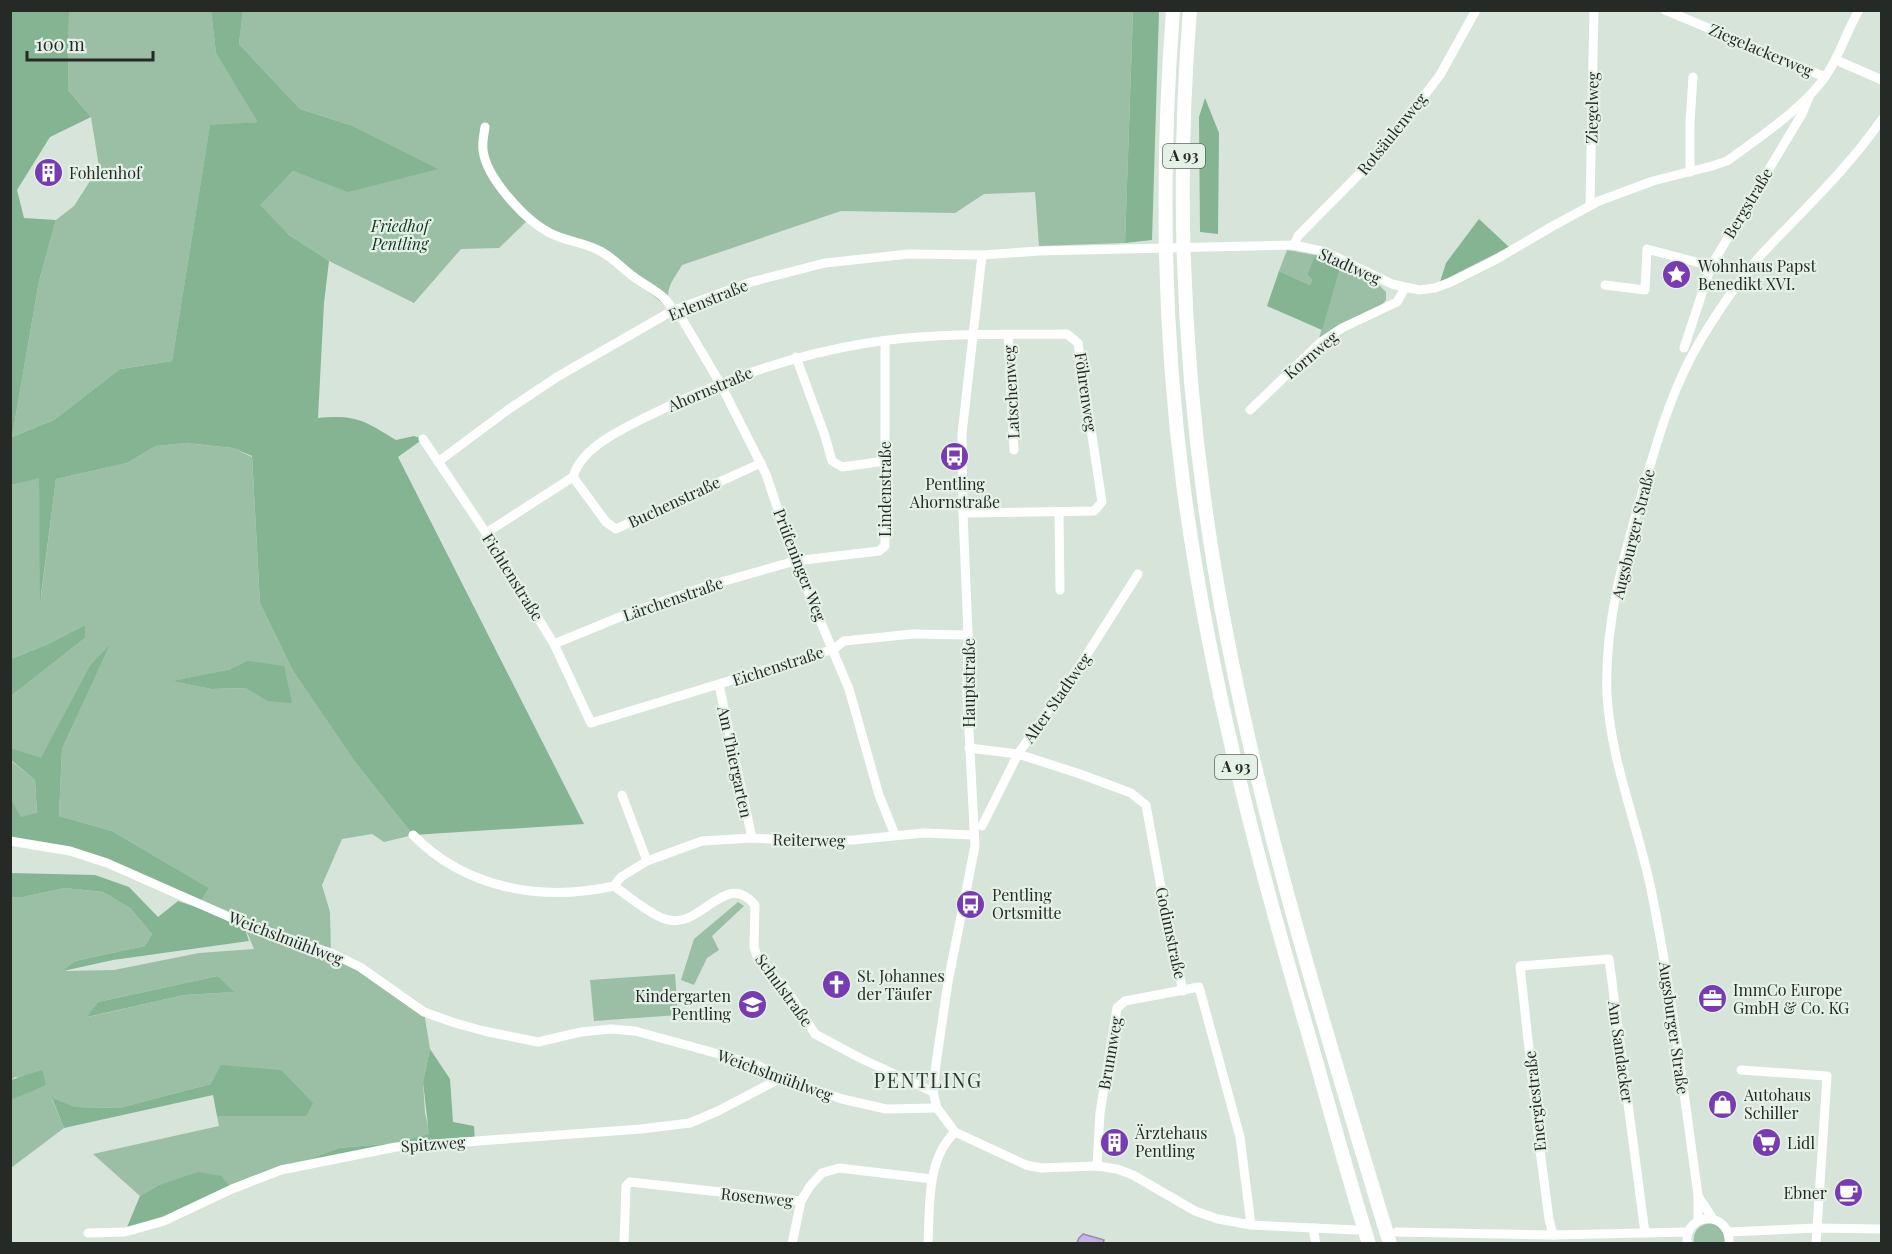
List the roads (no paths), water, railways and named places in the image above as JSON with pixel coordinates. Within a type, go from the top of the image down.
[{"type":"highway","name":"A 93","points":[[1173,10],[1168,76],[1166,179],[1171,370],[1183,483],[1195,561],[1209,640],[1239,778],[1277,928],[1369,1244]]},
{"type":"highway","name":"A 93","points":[[1190,10],[1186,53],[1184,140],[1185,260],[1192,381],[1214,564],[1241,704],[1287,891],[1393,1238]]},
{"type":"highway","points":[[1186,53],[1197,10]]},
{"type":"street","name":"Rotsäulenweg","points":[[1294,245],[1298,236],[1382,151],[1440,75],[1476,10]]},
{"type":"street","name":"Ziegelweg","points":[[1590,205],[1594,10]]},
{"type":"street","name":"Ziegelackerweg","points":[[1665,10],[1825,77],[1836,60],[1881,80]]},
{"type":"street","points":[[1836,60],[1848,29],[1859,10]]},
{"type":"street","points":[[1690,172],[1689,122],[1693,77]]},
{"type":"street","name":"Stadtweg","points":[[982,255],[1294,245],[1326,252],[1382,280],[1405,288],[1419,290],[1435,288],[1495,260],[1590,205],[1653,181],[1727,161],[1810,96],[1825,77]]},
{"type":"street","name":"Bergstraße","points":[[1684,348],[1711,266],[1802,114],[1810,96]]},
{"type":"street","name":"Augsburger Straße","points":[[1698,1221],[1698,1195],[1667,980],[1652,895],[1612,732],[1607,694],[1613,610],[1625,553],[1656,444],[1673,396],[1698,344],[1720,308],[1760,257],[1836,179],[1881,119]]},
{"type":"street","name":"Prüfeninger Weg","points":[[485,127],[482,148],[486,161],[500,186],[534,223],[550,234],[587,244],[604,253],[664,298],[672,311],[682,319],[720,383],[761,463],[795,561],[834,649],[849,689],[879,795],[895,834]]},
{"type":"street","points":[[1605,285],[1645,290],[1647,249],[1711,266]]},
{"type":"street","name":"Erlenstraße","points":[[438,462],[509,409],[557,377],[672,311],[751,282],[825,263],[909,254],[982,255]]},
{"type":"street","name":"Hauptstraße","points":[[937,1108],[933,1092],[948,982],[975,846],[967,694],[968,635],[962,429],[982,255]]},
{"type":"street","name":"Kornweg","points":[[1250,410],[1321,342],[1342,328],[1397,302],[1405,288]]},
{"type":"street","name":"Föhrenweg","points":[[963,513],[1094,511],[1102,502],[1078,343],[1067,334],[973,334]]},
{"type":"street","name":"Ahornstraße","points":[[486,533],[573,477],[576,468],[591,450],[632,425],[720,383],[796,357],[885,341],[973,334]]},
{"type":"street","name":"Latschenweg","points":[[1008,335],[1014,450]]},
{"type":"street","name":"Lindenstraße","points":[[795,561],[879,551],[885,546],[885,341]]},
{"type":"street","points":[[796,357],[832,461],[842,467],[885,461]]},
{"type":"street","name":"Fichtenstraße","points":[[423,439],[486,533],[554,644],[591,723]]},
{"type":"street","name":"Buchenstraße","points":[[573,477],[606,522],[616,530],[761,463]]},
{"type":"street","points":[[1059,512],[1060,590]]},
{"type":"street","name":"Lärchenstraße","points":[[554,644],[637,610],[707,586],[795,561]]},
{"type":"street","name":"Alter Stadtweg","points":[[982,826],[1018,754],[1084,659],[1138,574]]},
{"type":"street","name":"Eichenstraße","points":[[591,723],[834,649],[844,641],[913,634],[968,635]]},
{"type":"street","name":"Am Thiergarten","points":[[719,685],[752,838]]},
{"type":"street","name":"Godimstraße","points":[[969,748],[1018,754],[1131,793],[1146,805],[1168,926],[1183,991],[1199,987],[1240,1137],[1251,1225]]},
{"type":"street","points":[[622,795],[647,861]]},
{"type":"street","name":"Reiterweg","points":[[614,886],[621,877],[647,861],[702,841],[752,838],[806,841],[853,840],[895,834],[924,833],[973,836]]},
{"type":"street","points":[[413,835],[452,866],[468,875],[501,886],[526,892],[596,890],[614,886]]},
{"type":"street","name":"Weichslmühlweg","points":[[10,841],[70,851],[107,863],[243,923],[331,953],[360,967],[424,1012],[455,1023],[538,1042],[581,1032],[611,1029],[634,1031],[754,1064],[781,1078],[842,1099],[886,1108],[937,1108]]},
{"type":"street","name":"Schulstraße","points":[[614,886],[665,920],[678,921],[693,916],[724,896],[736,892],[748,897],[755,905],[754,947],[758,959],[788,992],[815,1034],[933,1092]]},
{"type":"street","name":"Am Sandacker","points":[[1520,966],[1609,959],[1645,1233]]},
{"type":"street","name":"Energiestraße","points":[[1520,966],[1540,1150],[1553,1235]]},
{"type":"street","name":"Brunnweg","points":[[1097,1166],[1100,1113],[1118,1008],[1125,1001],[1183,991]]},
{"type":"street","points":[[1741,1070],[1827,1076],[1816,1244]]},
{"type":"street","name":"Spitzweg","points":[[88,1233],[125,1232],[164,1221],[232,1189],[281,1170],[396,1147],[641,1130],[690,1123],[718,1112],[781,1078]]},
{"type":"street","points":[[937,1108],[954,1132],[1026,1165],[1041,1168],[1097,1166],[1117,1169],[1133,1175],[1195,1210],[1218,1219],[1251,1225],[1356,1230]]},
{"type":"street","points":[[928,1244],[932,1179],[946,1141],[954,1132]]},
{"type":"street","name":"Rosenweg","points":[[624,1244],[626,1186],[630,1182],[801,1201],[810,1186],[822,1173],[839,1168],[932,1179]]},
{"type":"street","name":"Augsburger Straße","points":[[1698,1195],[1713,1219],[1724,1226],[1728,1232]]},
{"type":"street","points":[[792,1244],[801,1201]]},
{"type":"street","points":[[1687,1244],[1688,1232],[1698,1221],[1713,1219]]},
{"type":"street","points":[[1313,1228],[1316,1244]]},
{"type":"street","points":[[1729,1244],[1728,1232],[1816,1228],[1881,1229]]},
{"type":"street","points":[[1393,1238],[1688,1232]]},
{"type":"place","name":"Fohlenhof","points":[[48,173]]},
{"type":"place","name":"Wohnhaus Papst Benedikt XVI.","points":[[1677,275]]},
{"type":"place","name":"Pentling Ahornstraße","points":[[955,456]]},
{"type":"place","name":"Pentling Ortsmitte","points":[[971,904]]},
{"type":"place","name":"St. Johannes der Täufer","points":[[836,985]]},
{"type":"place","name":"ImmCo Europe GmbH & Co. KG","points":[[1712,999]]},
{"type":"place","name":"Kindergarten Pentling","points":[[752,1005]]},
{"type":"place","name":"Autohaus Schiller","points":[[1723,1104]]},
{"type":"place","name":"Ärztehaus Pentling","points":[[1114,1142]]},
{"type":"place","name":"Lidl","points":[[1766,1143]]},
{"type":"place","name":"Ebner","points":[[1848,1193]]},
{"type":"district","name":"PENTLING","points":[[928,1081]]},
{"type":"park label","name":"Friedhof Pentling","points":[[400,235]]}]
